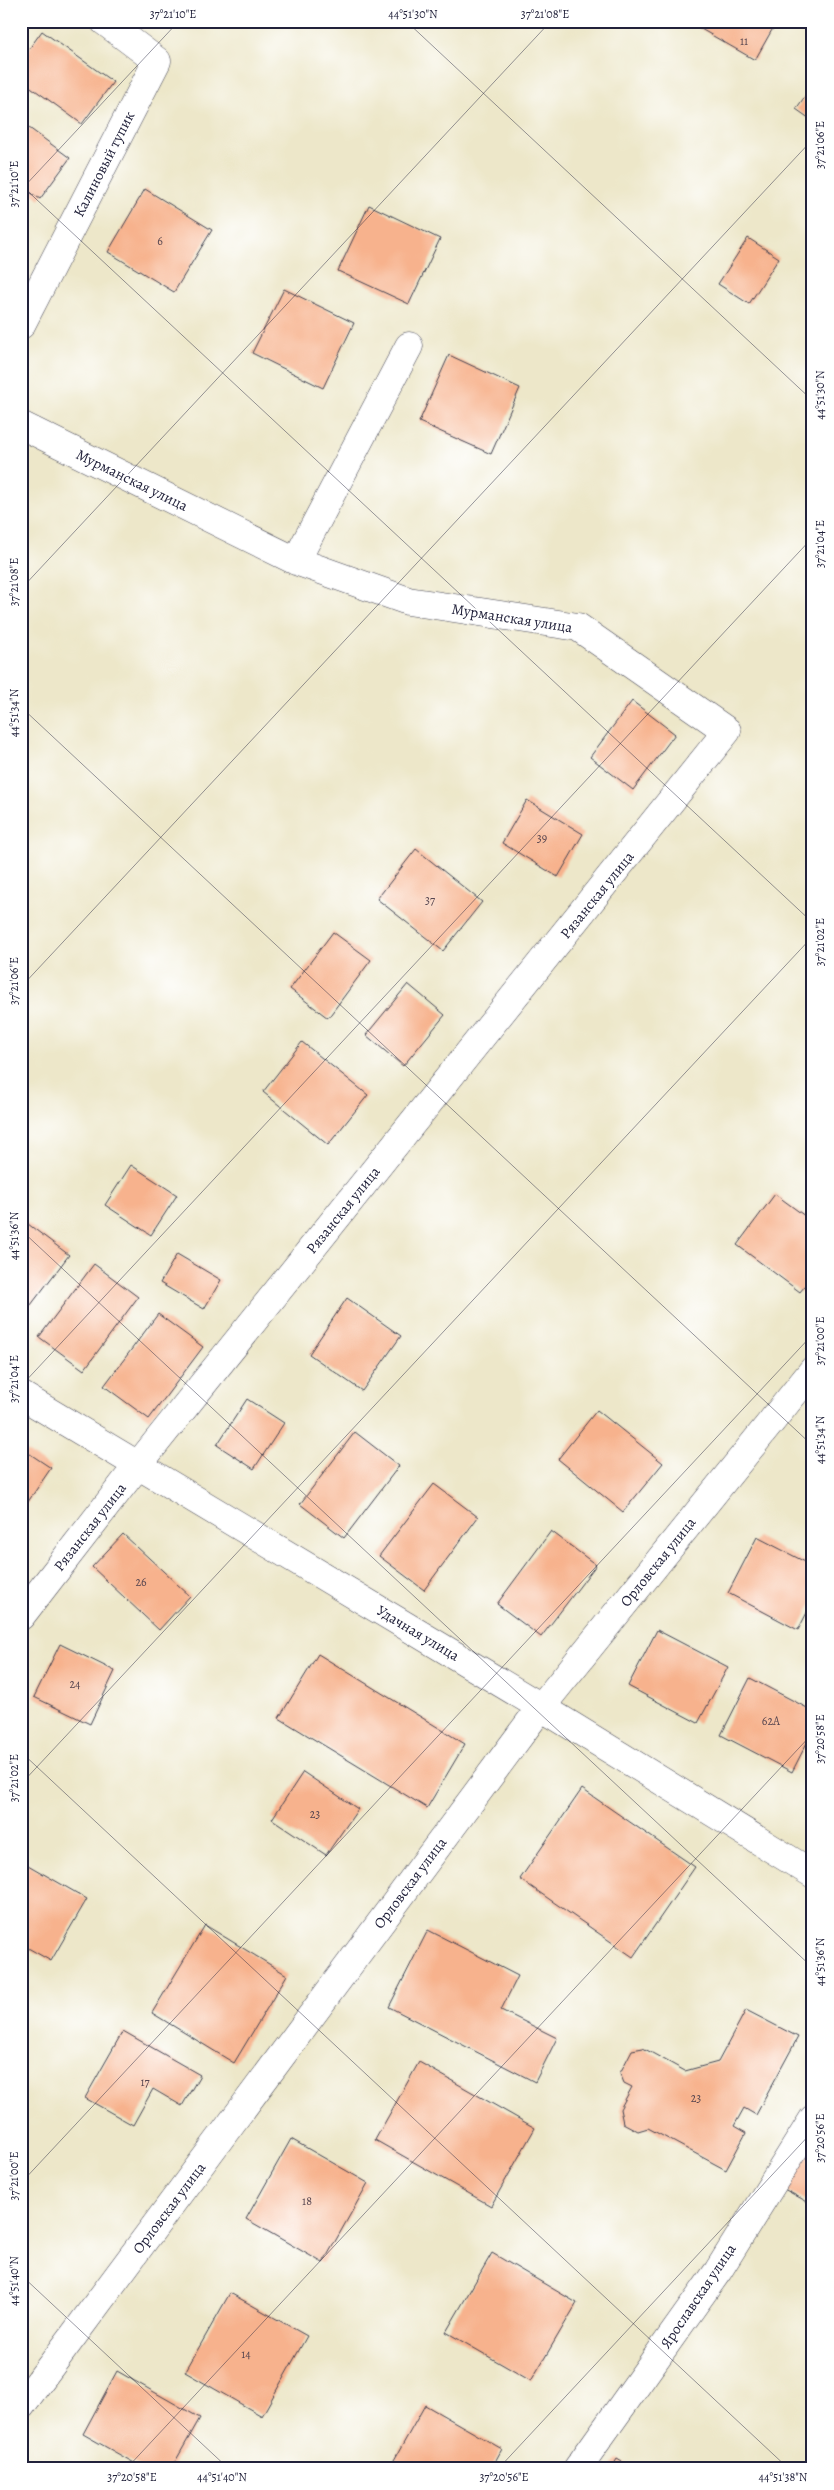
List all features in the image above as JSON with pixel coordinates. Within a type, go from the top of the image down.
[{"type":"street","name":"Калиновый тупик","points":[[21,325],[157,61],[104,21]]},
{"type":"street","points":[[296,561],[409,346]]},
{"type":"street","name":"Мурманская улица","points":[[21,425],[296,561],[408,601],[578,627],[727,731],[668,807]]},
{"type":"street","name":"Рязанская улица","points":[[21,1616],[138,1465],[668,807]]},
{"type":"street","name":"Орловская улица","points":[[21,2406],[541,1707],[813,1370]]},
{"type":"street","name":"Удачная улица","points":[[21,1395],[541,1707],[813,1874]]},
{"type":"street","name":"Ярославская улица","points":[[577,2469],[718,2270],[813,2119]]},
{"type":"building","points":[[687,21],[777,21],[755,60]]},
{"type":"building","points":[[42,31],[113,82],[82,124],[21,80],[21,60]]},
{"type":"building","points":[[813,85],[813,121],[796,109]]},
{"type":"building","points":[[21,122],[70,158],[40,199],[21,186]]},
{"type":"building","points":[[145,189],[212,230],[174,292],[108,252]]},
{"type":"building","points":[[369,205],[440,239],[409,304],[338,271]]},
{"type":"building","points":[[748,238],[779,258],[749,304],[718,284]]},
{"type":"building","points":[[284,289],[354,323],[323,388],[252,353]]},
{"type":"building","points":[[449,355],[520,388],[491,454],[419,422]]},
{"type":"building","points":[[632,701],[675,734],[633,790],[590,757]]},
{"type":"building","points":[[527,800],[583,834],[558,877],[502,843]]},
{"type":"building","points":[[416,849],[482,902],[443,951],[377,899]]},
{"type":"building","points":[[333,932],[371,960],[328,1018],[290,989]]},
{"type":"building","points":[[408,984],[445,1015],[403,1066],[366,1035]]},
{"type":"building","points":[[302,1042],[368,1095],[328,1145],[263,1092]]},
{"type":"building","points":[[131,1165],[177,1195],[151,1235],[105,1205]]},
{"type":"building","points":[[775,1194],[813,1222],[813,1276],[800,1292],[737,1245]]},
{"type":"building","points":[[24,1221],[69,1255],[21,1318],[21,1225]]},
{"type":"building","points":[[177,1254],[221,1280],[204,1309],[160,1283]]},
{"type":"building","points":[[94,1264],[138,1297],[84,1370],[39,1337]]},
{"type":"building","points":[[347,1298],[401,1336],[362,1391],[309,1354]]},
{"type":"building","points":[[158,1314],[203,1347],[149,1419],[104,1386]]},
{"type":"building","points":[[247,1399],[284,1423],[254,1469],[217,1445]]},
{"type":"building","points":[[597,1410],[663,1463],[623,1512],[558,1459]]},
{"type":"building","points":[[355,1432],[399,1466],[344,1538],[300,1504]]},
{"type":"building","points":[[21,1448],[51,1468],[21,1512]]},
{"type":"building","points":[[434,1484],[478,1517],[424,1590],[379,1556]]},
{"type":"building","points":[[551,1531],[596,1565],[541,1637],[497,1604]]},
{"type":"building","points":[[123,1534],[190,1596],[159,1630],[92,1567]]},
{"type":"building","points":[[757,1537],[813,1566],[813,1601],[798,1630],[728,1593]]},
{"type":"building","points":[[657,1630],[728,1667],[698,1723],[628,1686]]},
{"type":"building","points":[[60,1644],[115,1671],[90,1724],[34,1697]]},
{"type":"building","points":[[318,1654],[465,1744],[427,1808],[279,1718]]},
{"type":"building","points":[[750,1678],[813,1711],[813,1731],[792,1772],[721,1735]]},
{"type":"building","points":[[303,1772],[358,1809],[326,1855],[272,1819]]},
{"type":"building","points":[[582,1789],[695,1867],[633,1957],[520,1879]]},
{"type":"building","points":[[21,1861],[87,1899],[51,1961],[21,1944]]},
{"type":"building","points":[[205,1925],[287,1975],[234,2063],[152,2013]]},
{"type":"building","points":[[428,1930],[518,1976],[501,2010],[557,2038],[535,2082],[389,2007]]},
{"type":"building","points":[[746,2010],[798,2037],[756,2115],[744,2108],[734,2126],[746,2133],[726,2170],[648,2128],[638,2131],[623,2123],[620,2109],[632,2087],[624,2083],[620,2073],[632,2050],[643,2048],[685,2071],[718,2062]]},
{"type":"building","points":[[123,2031],[200,2075],[182,2106],[153,2089],[133,2125],[85,2098]]},
{"type":"building","points":[[419,2062],[535,2128],[491,2206],[375,2140]]},
{"type":"building","points":[[291,2139],[368,2183],[323,2263],[246,2219]]},
{"type":"building","points":[[813,2143],[813,2205],[784,2189]]},
{"type":"building","points":[[492,2253],[577,2303],[531,2381],[446,2332]]},
{"type":"building","points":[[230,2293],[307,2336],[262,2416],[185,2372]]},
{"type":"building","points":[[117,2371],[200,2418],[171,2469],[145,2469],[83,2434]]},
{"type":"building","points":[[425,2405],[502,2449],[491,2469],[389,2469]]},
{"type":"building","points":[[617,2459],[634,2469],[611,2469]]}]
